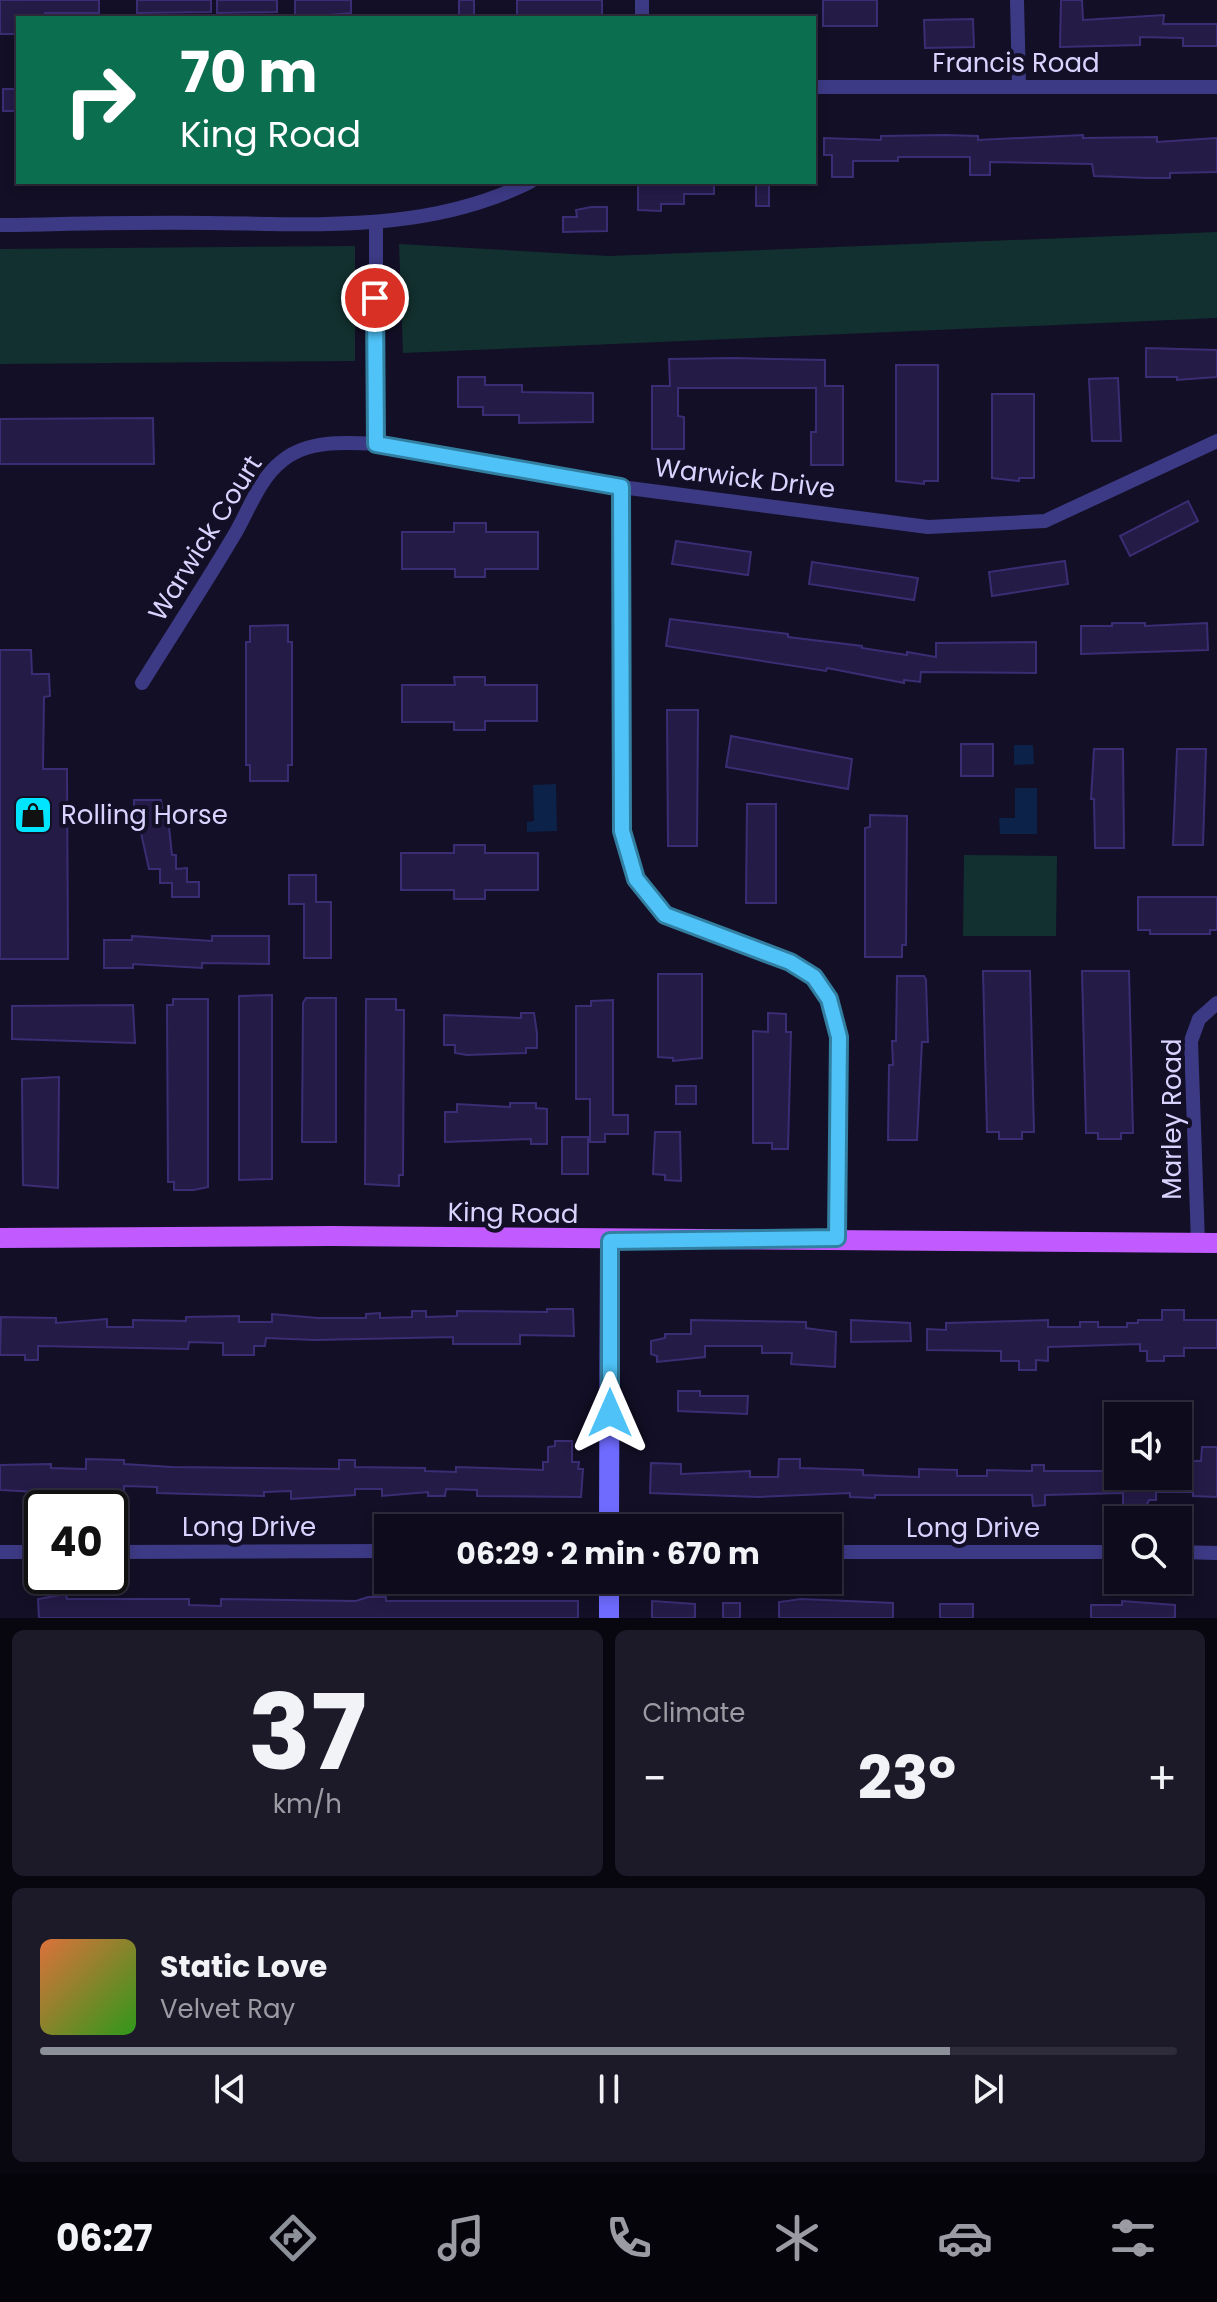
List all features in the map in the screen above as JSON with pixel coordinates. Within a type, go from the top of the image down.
[{"type":"main road","name":"King Road","points":[[0,1238],[331,1236],[610,1241],[837,1238],[1208,1243]]},
{"type":"street","points":[[1017,0],[1019,86]]},
{"type":"street","name":"Francis Road","points":[[816,87],[1217,87]]},
{"type":"street","points":[[0,225],[376,224],[443,214],[498,198],[526,184]]},
{"type":"street","points":[[376,224],[376,444]]},
{"type":"street","name":"Warwick Drive","points":[[376,444],[621,487],[928,527],[1045,521],[1217,441]]},
{"type":"street","name":"Warwick Court","points":[[142,683],[235,533],[263,481],[283,459],[314,446],[341,442],[376,444]]},
{"type":"street","points":[[621,487],[622,831],[636,879],[665,915],[790,962],[814,977],[829,999],[839,1037],[837,1238]]},
{"type":"street","name":"Marley Road","points":[[1208,1243],[1191,1041],[1199,1019],[1217,1003]]},
{"type":"street","points":[[609,1514],[610,1241]]},
{"type":"street","name":"Long Drive","points":[[128,1552],[374,1551]]},
{"type":"street","points":[[0,1552],[24,1552]]},
{"type":"street","name":"Long Drive","points":[[842,1552],[1104,1552]]},
{"type":"street","points":[[1192,1552],[1217,1553]]},
{"type":"street","points":[[609,1594],[609,1618]]},
{"type":"green space","points":[[1217,232],[1217,318],[403,353],[399,244],[609,256]]},
{"type":"green space","points":[[355,246],[355,361],[0,364],[0,249]]},
{"type":"green space","points":[[964,855],[1057,856],[1056,936],[963,936]]},
{"type":"water","points":[[1014,745],[1033,745],[1034,764],[1014,765]]},
{"type":"water","points":[[556,784],[557,831],[527,832],[527,822],[534,821],[533,785]]},
{"type":"water","points":[[1015,788],[1037,788],[1037,834],[1000,834],[999,818],[1015,818]]},
{"type":"building","points":[[0,0],[99,0],[99,13],[16,16],[16,34],[0,34]]},
{"type":"building","points":[[137,0],[211,0],[211,12],[137,13]]},
{"type":"building","points":[[217,0],[277,0],[277,12],[217,13]]},
{"type":"building","points":[[295,0],[351,0],[351,13],[295,16]]},
{"type":"building","points":[[459,0],[474,0],[474,16],[459,16]]},
{"type":"building","points":[[517,0],[602,0],[602,16],[517,16]]},
{"type":"building","points":[[823,0],[877,0],[877,26],[823,26]]},
{"type":"building","points":[[1061,0],[1082,0],[1083,20],[1164,15],[1163,24],[1217,24],[1217,46],[1183,46],[1183,38],[1140,37],[1140,45],[1060,47]]},
{"type":"building","points":[[973,19],[974,47],[925,48],[924,20]]},
{"type":"building","points":[[3,89],[16,89],[16,111],[3,111]]},
{"type":"building","points":[[1083,135],[1083,138],[1157,137],[1157,142],[1217,138],[1217,172],[1170,173],[1170,178],[1094,176],[1092,164],[990,162],[990,175],[970,175],[970,157],[898,157],[898,161],[853,161],[853,177],[832,177],[832,155],[824,155],[824,138],[881,140],[881,136],[978,136],[978,140]]},
{"type":"building","points":[[638,184],[714,184],[714,194],[684,194],[684,204],[661,204],[661,211],[638,210]]},
{"type":"building","points":[[756,184],[769,184],[769,206],[756,206]]},
{"type":"building","points":[[607,207],[607,231],[563,232],[563,217],[577,217],[576,210]]},
{"type":"building","points":[[1146,348],[1217,350],[1217,377],[1177,380],[1177,377],[1146,377]]},
{"type":"building","points":[[669,359],[825,360],[825,386],[843,386],[843,465],[811,465],[811,432],[816,432],[816,388],[678,388],[678,416],[684,417],[684,449],[652,449],[652,386],[670,386]]},
{"type":"building","points":[[896,365],[938,365],[938,481],[924,481],[924,484],[896,481]]},
{"type":"building","points":[[458,377],[485,377],[485,385],[522,385],[522,392],[593,393],[593,422],[519,423],[519,415],[483,415],[483,407],[458,407]]},
{"type":"building","points":[[1118,378],[1121,441],[1092,441],[1089,379]]},
{"type":"building","points":[[992,394],[1034,394],[1034,478],[1019,478],[1019,481],[992,478]]},
{"type":"building","points":[[153,418],[154,464],[0,464],[0,419]]},
{"type":"building","points":[[1188,501],[1198,521],[1130,556],[1120,536]]},
{"type":"building","points":[[454,523],[486,523],[486,532],[538,532],[538,569],[485,569],[485,577],[455,577],[455,569],[402,569],[402,532],[454,532]]},
{"type":"building","points":[[676,541],[751,552],[748,575],[672,564]]},
{"type":"building","points":[[1065,561],[1068,584],[992,596],[989,572]]},
{"type":"building","points":[[812,562],[918,578],[914,600],[809,584]]},
{"type":"building","points":[[670,619],[936,657],[936,643],[1036,642],[1036,673],[921,672],[920,682],[904,680],[904,683],[827,668],[826,671],[666,646]]},
{"type":"building","points":[[1112,623],[1145,623],[1145,626],[1207,623],[1208,650],[1081,654],[1081,626],[1112,626]]},
{"type":"building","points":[[288,625],[288,642],[292,642],[292,765],[288,765],[288,781],[250,781],[250,765],[246,765],[246,642],[250,642],[250,626]]},
{"type":"building","points":[[0,650],[31,650],[32,674],[49,674],[50,696],[44,697],[43,769],[67,769],[68,959],[0,959]]},
{"type":"building","points":[[454,677],[485,677],[485,685],[537,685],[537,721],[485,721],[485,730],[454,730],[454,722],[402,722],[402,685],[455,685]]},
{"type":"building","points":[[667,710],[698,710],[697,846],[668,846]]},
{"type":"building","points":[[731,736],[852,759],[848,789],[726,767]]},
{"type":"building","points":[[961,744],[993,744],[993,776],[961,776]]},
{"type":"building","points":[[1094,749],[1123,749],[1124,848],[1095,848],[1094,799],[1091,799]]},
{"type":"building","points":[[1177,749],[1206,749],[1203,845],[1173,845]]},
{"type":"building","points":[[134,800],[161,800],[165,827],[169,827],[172,855],[176,855],[176,869],[187,868],[187,882],[199,882],[199,897],[172,897],[172,883],[160,883],[160,869],[149,869],[137,815],[134,815]]},
{"type":"building","points":[[747,804],[776,804],[776,903],[746,903]]},
{"type":"building","points":[[870,815],[907,816],[906,945],[902,945],[902,957],[865,957],[865,828],[870,827]]},
{"type":"building","points":[[454,845],[485,845],[485,853],[538,853],[538,890],[485,890],[485,899],[454,899],[454,890],[401,890],[401,853],[454,853]]},
{"type":"building","points":[[289,875],[316,875],[316,902],[331,902],[331,958],[304,958],[304,904],[289,904]]},
{"type":"building","points":[[1138,897],[1217,897],[1217,930],[1210,930],[1210,934],[1150,934],[1150,930],[1138,930]]},
{"type":"building","points":[[132,936],[212,941],[212,936],[269,936],[269,964],[202,963],[202,968],[133,964],[133,968],[104,968],[104,940],[132,940]]},
{"type":"building","points":[[983,971],[1030,971],[1034,1132],[1022,1132],[1022,1139],[999,1139],[999,1132],[987,1132]]},
{"type":"building","points":[[1082,971],[1129,971],[1133,1133],[1121,1133],[1121,1139],[1098,1139],[1098,1133],[1086,1133]]},
{"type":"building","points":[[658,974],[702,974],[702,1058],[673,1061],[673,1058],[658,1057]]},
{"type":"building","points":[[897,976],[924,976],[926,980],[928,1042],[922,1042],[917,1140],[888,1140],[889,1065],[893,1065],[892,1041],[896,1041]]},
{"type":"building","points":[[272,995],[272,1179],[239,1180],[239,996]]},
{"type":"building","points":[[306,998],[336,998],[336,1142],[302,1142],[303,1003]]},
{"type":"building","points":[[173,999],[208,999],[208,1187],[194,1190],[174,1190],[174,1182],[168,1182],[167,1005],[173,1005]]},
{"type":"building","points":[[366,999],[396,999],[396,1010],[404,1010],[403,1175],[399,1175],[399,1186],[365,1184]]},
{"type":"building","points":[[613,1000],[613,1115],[628,1115],[628,1134],[605,1134],[605,1142],[590,1142],[590,1099],[576,1099],[576,1006],[591,1006],[591,1001]]},
{"type":"building","points":[[133,1005],[135,1043],[12,1039],[12,1006]]},
{"type":"building","points":[[521,1013],[534,1013],[537,1033],[537,1048],[526,1048],[526,1053],[467,1055],[455,1053],[455,1045],[444,1045],[444,1015],[521,1018]]},
{"type":"building","points":[[768,1013],[786,1014],[786,1032],[791,1032],[788,1149],[772,1149],[772,1143],[753,1143],[753,1031],[768,1032]]},
{"type":"building","points":[[59,1077],[58,1188],[23,1185],[22,1079]]},
{"type":"building","points":[[676,1086],[696,1086],[696,1104],[676,1104]]},
{"type":"building","points":[[510,1103],[536,1103],[536,1108],[547,1109],[547,1144],[531,1144],[531,1139],[445,1142],[445,1112],[457,1112],[457,1104],[510,1107]]},
{"type":"building","points":[[655,1132],[680,1132],[681,1181],[665,1180],[665,1175],[653,1174]]},
{"type":"building","points":[[562,1137],[588,1137],[588,1174],[562,1174]]},
{"type":"building","points":[[547,1309],[573,1309],[574,1336],[520,1335],[520,1344],[453,1344],[453,1337],[266,1338],[265,1346],[254,1346],[254,1355],[223,1355],[223,1343],[189,1342],[188,1349],[38,1346],[38,1360],[25,1360],[25,1355],[0,1355],[1,1317],[56,1318],[56,1323],[107,1319],[107,1327],[133,1327],[133,1320],[186,1321],[186,1317],[239,1316],[239,1322],[272,1322],[272,1314],[366,1318],[366,1314],[380,1313],[380,1318],[412,1317],[412,1311],[426,1311],[426,1317],[457,1316],[457,1311],[547,1312]]},
{"type":"building","points":[[1162,1310],[1184,1310],[1184,1320],[1217,1320],[1217,1348],[1184,1348],[1184,1356],[1164,1356],[1164,1361],[1147,1361],[1147,1351],[1140,1351],[1140,1344],[1048,1347],[1048,1361],[1036,1360],[1036,1370],[1019,1370],[1019,1361],[1001,1361],[1001,1351],[927,1350],[927,1329],[946,1330],[946,1323],[1048,1320],[1048,1327],[1080,1327],[1080,1322],[1098,1322],[1098,1327],[1127,1327],[1127,1323],[1138,1323],[1138,1320],[1162,1320]]},
{"type":"building","points":[[691,1320],[806,1322],[806,1328],[836,1332],[835,1367],[791,1364],[792,1353],[762,1353],[762,1346],[705,1346],[705,1357],[657,1362],[657,1356],[651,1354],[651,1341],[665,1338],[665,1334],[691,1334]]},
{"type":"building","points":[[851,1320],[910,1323],[911,1341],[851,1342]]},
{"type":"building","points":[[678,1391],[700,1391],[700,1396],[748,1396],[747,1414],[678,1411]]},
{"type":"building","points":[[555,1441],[572,1441],[572,1462],[579,1462],[578,1469],[583,1469],[581,1497],[477,1496],[477,1490],[446,1489],[445,1496],[428,1496],[428,1492],[382,1496],[382,1489],[355,1489],[355,1495],[291,1499],[291,1491],[264,1492],[264,1496],[157,1493],[157,1487],[124,1486],[124,1490],[0,1490],[0,1465],[51,1464],[51,1468],[86,1469],[86,1459],[124,1460],[124,1464],[172,1467],[339,1469],[339,1460],[355,1460],[355,1467],[425,1468],[425,1471],[456,1472],[456,1467],[543,1470],[543,1462],[548,1462],[548,1447],[555,1446]]},
{"type":"building","points":[[1202,1447],[1217,1447],[1217,1497],[1193,1496],[1193,1492],[1156,1492],[1156,1500],[1149,1500],[1146,1506],[1123,1506],[1123,1493],[1045,1495],[1045,1505],[1033,1506],[1032,1495],[875,1495],[875,1498],[850,1497],[850,1493],[759,1497],[650,1493],[651,1463],[681,1464],[681,1474],[750,1471],[750,1477],[778,1477],[779,1459],[800,1459],[800,1468],[863,1470],[863,1475],[919,1477],[919,1469],[957,1470],[957,1476],[987,1476],[987,1470],[1032,1471],[1032,1465],[1044,1465],[1044,1471],[1104,1471],[1104,1490],[1192,1490],[1193,1461],[1201,1461]]},
{"type":"building","points":[[66,1594],[67,1599],[189,1599],[189,1605],[221,1606],[221,1599],[356,1601],[386,1597],[386,1601],[578,1601],[578,1618],[39,1618],[38,1599]]},
{"type":"building","points":[[801,1599],[893,1603],[893,1618],[779,1618],[779,1602]]},
{"type":"building","points":[[652,1601],[695,1604],[695,1618],[652,1618]]},
{"type":"building","points":[[1122,1601],[1175,1605],[1175,1618],[1091,1618],[1091,1605],[1122,1605]]},
{"type":"building","points":[[723,1603],[740,1603],[740,1618],[723,1618]]},
{"type":"building","points":[[940,1604],[973,1604],[973,1618],[940,1618]]},
{"type":"place","name":"Rolling Horse","points":[[33,815]]},
{"type":"route","points":[[375,298],[376,444],[621,487],[622,831],[636,879],[665,915],[790,962],[814,977],[829,999],[839,1037],[837,1238],[610,1241],[610,1413]]}]
